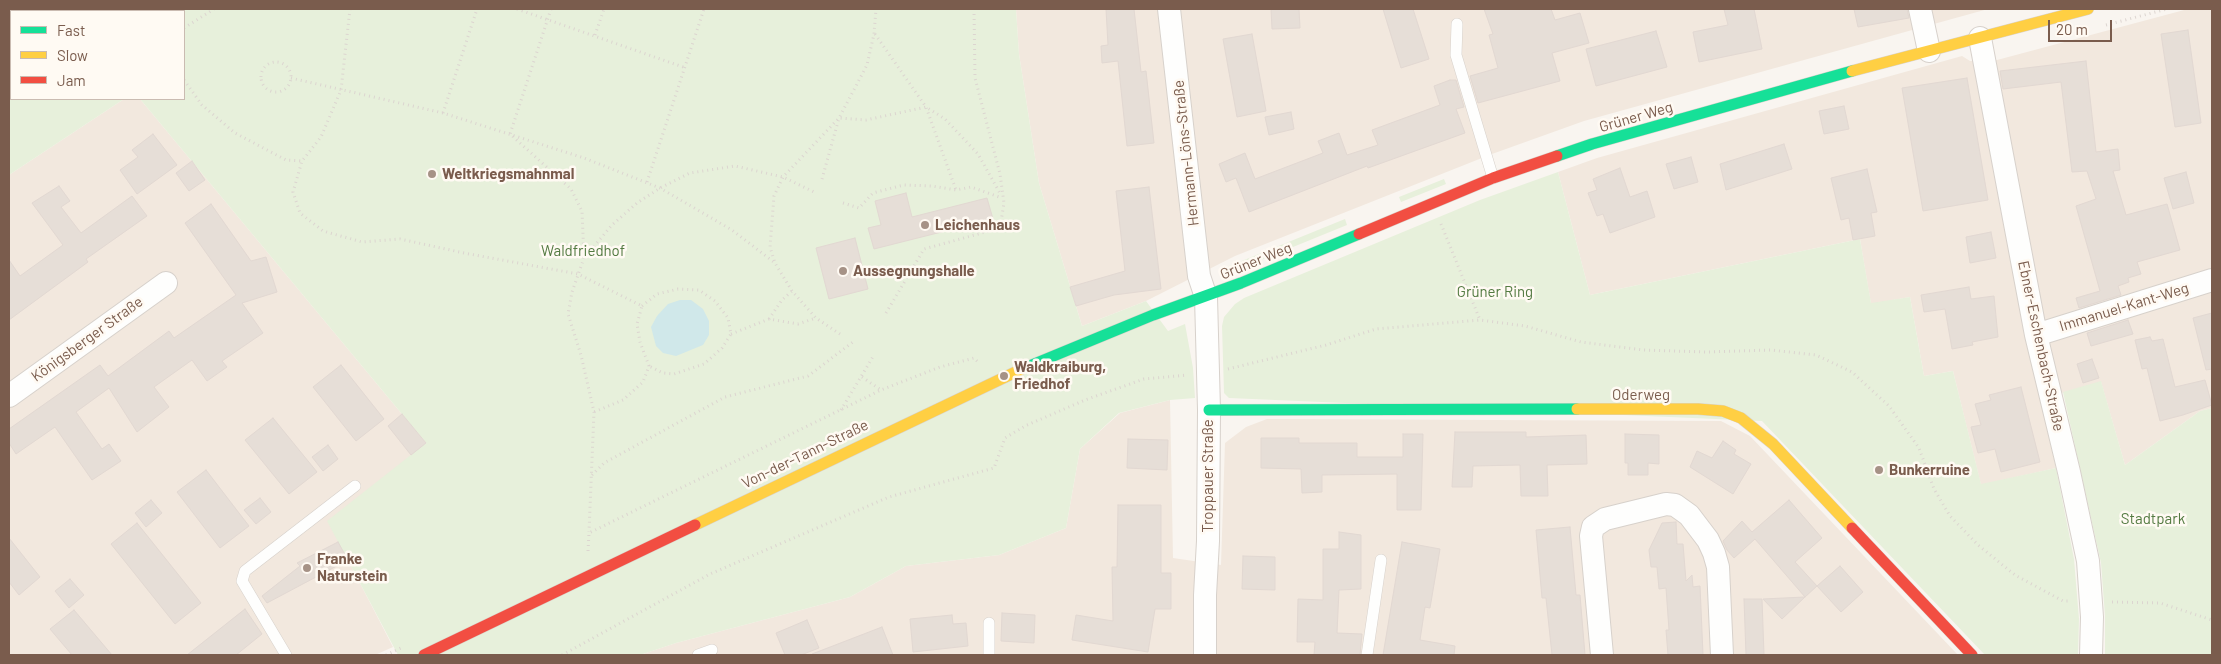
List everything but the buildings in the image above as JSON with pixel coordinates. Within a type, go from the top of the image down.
[{"type":"street","name":"Hermann-Löns-Straße","points":[[1169,9],[1200,276],[1206,297]]},
{"type":"street","points":[[1920,9],[1929,51]]},
{"type":"street","name":"Grüner Weg","points":[[1206,297],[1493,178],[1592,144],[2088,9]]},
{"type":"street","name":"Ebner-Eschenbach-Straße","points":[[1980,38],[2036,335],[2088,561],[2091,602],[2091,655]]},
{"type":"street","name":"Immanuel-Kant-Weg","points":[[2036,335],[2212,280]]},
{"type":"street","name":"Königsberger Straße","points":[[9,396],[166,283]]},
{"type":"street","name":"Troppauer Straße","points":[[1205,655],[1209,410],[1206,297]]},
{"type":"street","name":"Von-der-Tann-Straße","points":[[424,655],[1004,376],[1153,315],[1206,297]]},
{"type":"street","name":"Oderweg","points":[[1209,410],[1698,409],[1723,411],[1741,418],[1773,444],[1972,655]]},
{"type":"street","points":[[1602,655],[1591,536],[1594,527],[1605,519],[1666,504],[1675,505],[1689,515],[1708,540],[1714,553],[1718,567],[1722,655]]},
{"type":"lane","points":[[1457,24],[1456,54],[1493,178]]},
{"type":"lane","points":[[286,655],[242,581],[245,571],[356,486]]},
{"type":"lane","points":[[1367,655],[1381,560]]},
{"type":"lane","points":[[989,623],[989,655]]},
{"type":"lane","points":[[698,655],[712,650]]},
{"type":"path","points":[[185,27],[214,9]]},
{"type":"path","points":[[349,9],[341,90],[321,137],[302,160],[293,192],[300,212],[324,231],[362,242],[400,239],[578,274],[642,306]]},
{"type":"path","points":[[443,112],[477,9]]},
{"type":"path","points":[[517,9],[548,18],[686,68]]},
{"type":"path","points":[[510,134],[551,9]]},
{"type":"path","points":[[595,35],[604,9]]},
{"type":"path","points":[[647,182],[704,9]]},
{"type":"path","points":[[822,179],[839,118],[867,65],[874,34],[876,9]]},
{"type":"path","points":[[974,9],[975,78],[1000,174],[1002,198]]},
{"type":"path","points":[[874,34],[926,107],[956,190]]},
{"type":"path","points":[[278,62],[288,67],[291,78],[287,88],[276,92],[266,88],[261,76],[266,65],[278,62]]},
{"type":"path","points":[[291,78],[443,112],[584,158],[647,182],[732,230],[775,263]]},
{"type":"path","points":[[185,81],[202,105],[235,133],[286,160],[302,160]]},
{"type":"path","points":[[839,118],[866,120],[926,107],[945,119],[978,154],[1004,203],[1000,228],[924,249],[886,313]]},
{"type":"path","points":[[839,118],[783,177],[774,196],[770,247],[775,263],[792,291],[816,318],[840,334]]},
{"type":"path","points":[[510,134],[571,189],[582,211],[584,258]]},
{"type":"path","points":[[589,533],[594,412],[568,314],[572,292],[584,258],[612,225],[637,203],[660,188],[690,173],[734,166],[783,177],[814,192]]},
{"type":"path","points":[[843,203],[859,208],[873,193],[904,186],[932,186],[956,190],[971,187],[1002,198]]},
{"type":"path","points":[[1436,202],[1440,222],[1480,320]]},
{"type":"path","points":[[594,412],[623,400],[643,382],[649,366],[640,342],[637,324],[642,306],[657,294],[678,288],[699,290],[716,301],[728,318],[731,334]]},
{"type":"path","points":[[769,319],[782,300],[792,291]]},
{"type":"path","points":[[649,366],[663,373],[674,374],[704,364],[722,348],[731,334],[769,319],[798,324],[816,318]]},
{"type":"path","points":[[562,655],[710,574],[889,497],[994,468],[1006,438],[1025,426],[1085,400],[1144,379],[1208,374],[1318,347],[1376,329],[1480,320],[1525,326],[1582,342],[1643,350],[1706,352],[1771,350],[1816,355],[1852,372],[1889,406],[1919,448],[1934,489],[1950,516],[1978,545],[2015,575],[2063,601],[2160,603],[2212,620]]},
{"type":"path","points":[[592,476],[604,464],[725,397],[808,376],[853,342]]},
{"type":"path","points":[[841,411],[874,355]]},
{"type":"path","points":[[862,377],[881,390]]},
{"type":"shaded area","points":[[1016,9],[1988,9],[1584,121],[1492,154],[1235,256],[1146,301],[1082,326],[1039,183],[1019,54]]},
{"type":"shaded area","points":[[2188,9],[2212,9],[2212,408],[2200,411],[2125,465],[2101,382],[2040,399],[2056,468],[1981,485],[1953,371],[1924,376],[1910,297],[1871,304],[1860,239],[1590,295],[1558,172],[1597,158],[1962,56],[1970,61],[1997,60]]},
{"type":"shaded area","points":[[122,100],[141,100],[426,443],[348,560],[393,647],[375,655],[9,655],[9,175]]},
{"type":"shaded area","points":[[1170,400],[1173,558],[1221,565],[1225,443],[1246,427],[1267,419],[1721,421],[1750,436],[1958,655],[640,655],[676,643],[850,597],[906,566],[999,555],[1066,528],[1080,449],[1120,413]]},
{"type":"green space","name":"Waldfriedhof","points":[[9,9],[1016,9],[1019,54],[1039,183],[1082,326],[1146,301],[1168,331],[1185,324],[1193,368],[1195,398],[1170,400],[1119,413],[1080,449],[1066,528],[999,555],[906,566],[850,597],[676,643],[640,655],[398,655],[327,521],[426,443],[141,100],[185,100],[185,10],[10,10],[10,100],[122,100],[9,175]]},
{"type":"green space","name":"Grüner Ring","points":[[1558,172],[1590,295],[1860,239],[1871,303],[1910,297],[1924,376],[1953,371],[1981,484],[2056,468],[2074,559],[2079,619],[2078,655],[1985,655],[1762,421],[1229,398],[1224,393],[1222,326],[1224,317],[1235,304],[1244,298],[1480,200]]},
{"type":"green space","points":[[1444,179],[1446,184],[1401,202],[1399,197]]},
{"type":"green space","points":[[1345,219],[1347,225],[1239,269],[1227,267]]},
{"type":"green space","name":"Stadtpark","points":[[2101,381],[2125,465],[2200,411],[2212,408],[2212,655],[2105,655],[2105,616],[2101,563],[2063,392]]},
{"type":"water","points":[[680,300],[691,300],[703,309],[709,321],[709,335],[703,345],[676,356],[663,353],[656,346],[651,327],[657,316],[668,304]]},
{"type":"traffic: fast","points":[[1557,156],[1592,144],[1852,71]]},
{"type":"traffic: fast","points":[[1022,369],[1153,315],[1241,283],[1359,234]]},
{"type":"traffic: fast","points":[[1209,410],[1577,409]]},
{"type":"traffic: slow","points":[[1852,71],[2088,9]]},
{"type":"traffic: slow","points":[[695,525],[1022,369]]},
{"type":"traffic: slow","points":[[1577,409],[1698,409],[1723,411],[1741,418],[1773,444],[1852,528]]},
{"type":"traffic: jam","points":[[1359,234],[1493,178],[1557,156]]},
{"type":"traffic: jam","points":[[424,655],[695,525]]},
{"type":"traffic: jam","points":[[1852,528],[1972,655]]},
{"type":"place","name":"Weltkriegsmahnmal","points":[[432,174]]},
{"type":"place","name":"Leichenhaus","points":[[925,225]]},
{"type":"place","name":"Aussegnungshalle","points":[[843,271]]},
{"type":"place","name":"Waldkraiburg, Friedhof","points":[[1004,376]]},
{"type":"place","name":"Bunkerruine","points":[[1879,470]]},
{"type":"place","name":"Franke Naturstein","points":[[307,568]]}]
